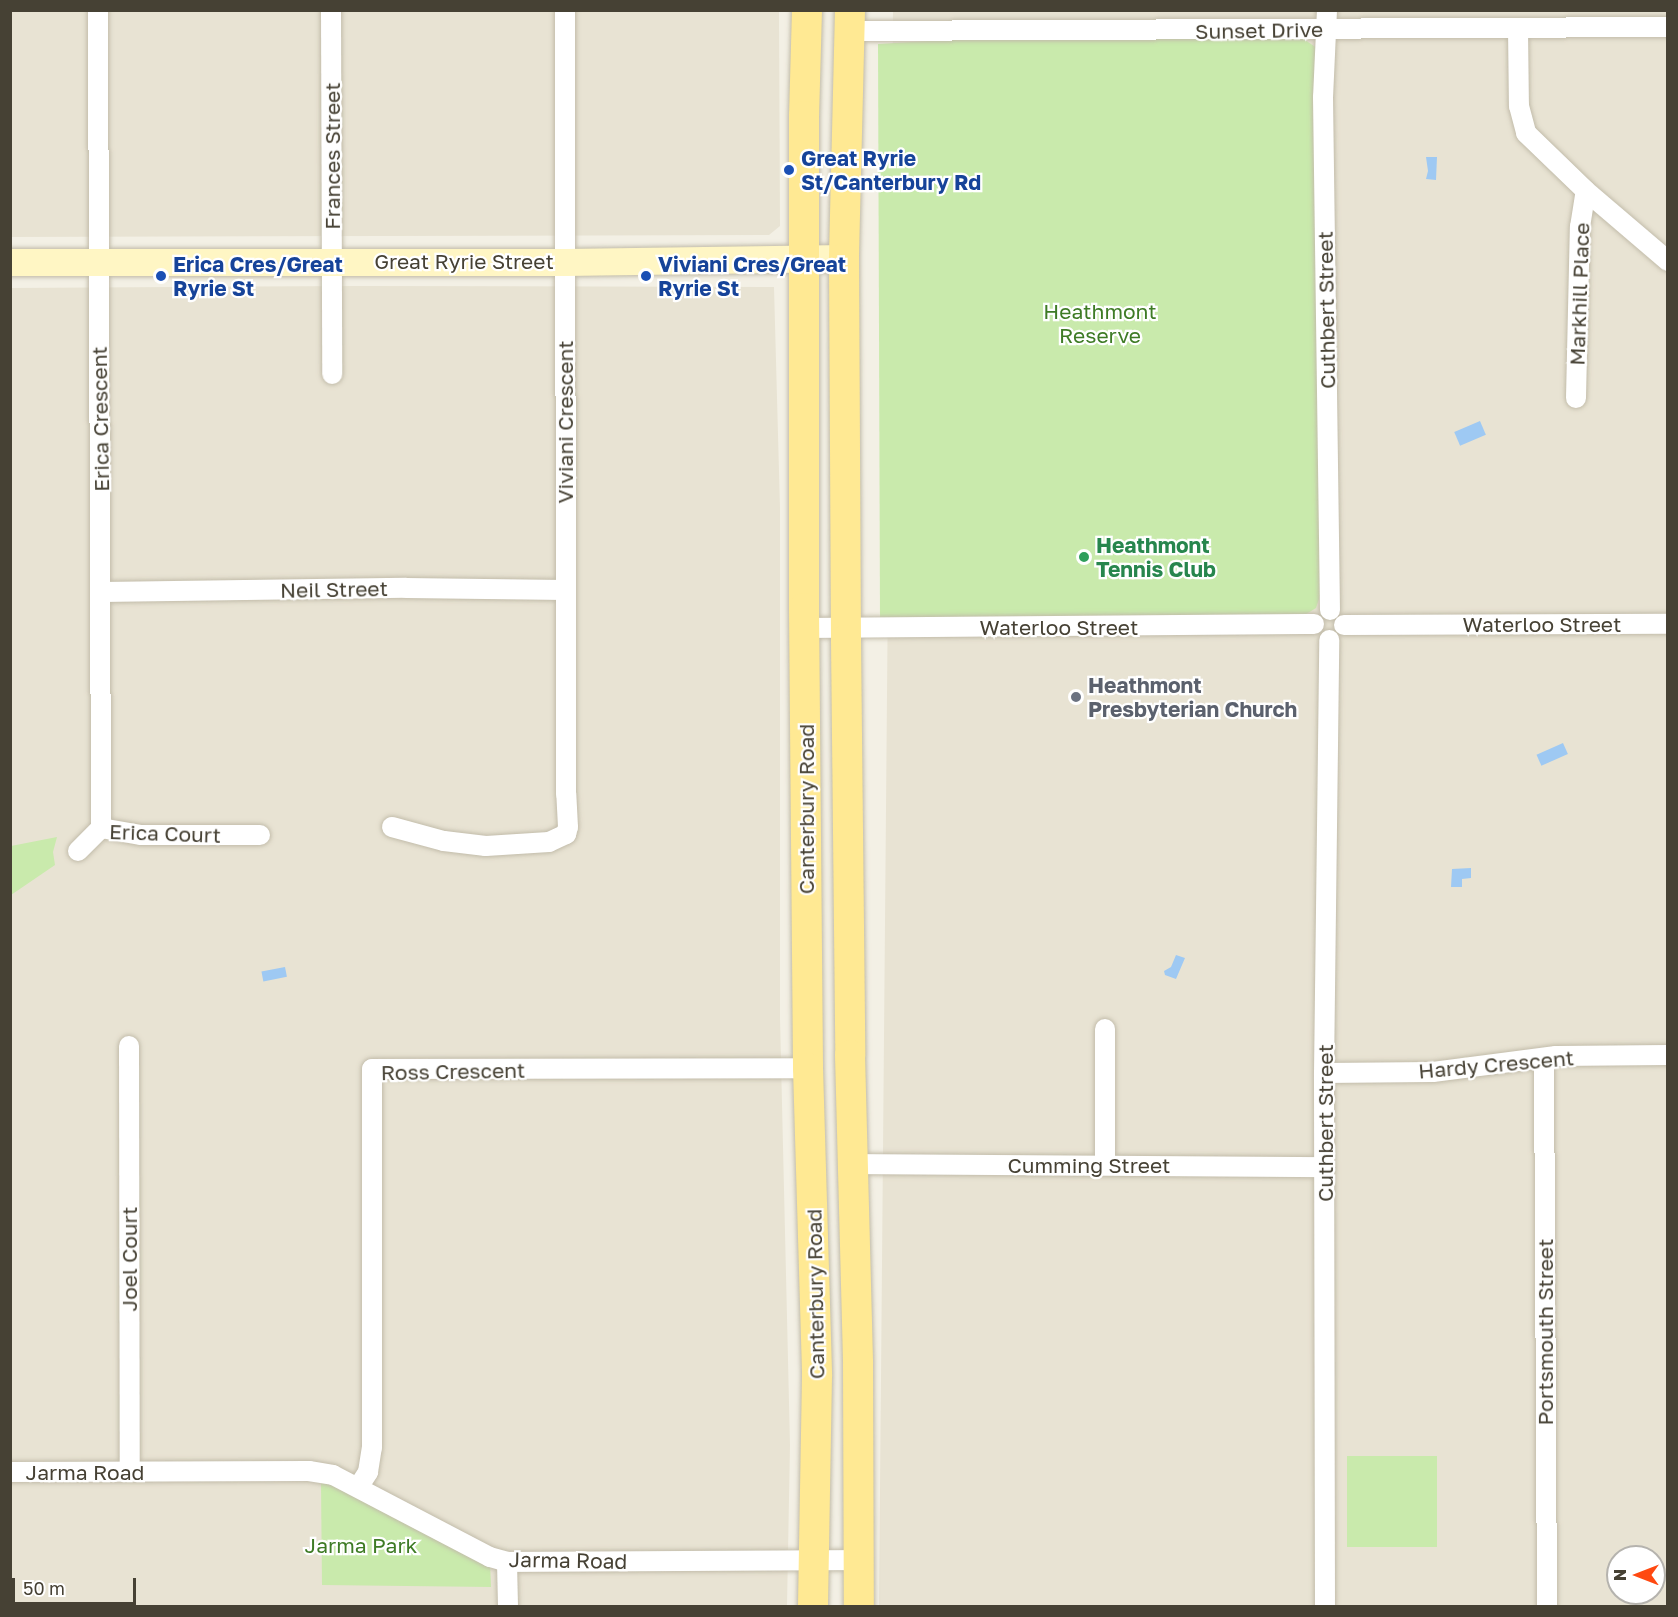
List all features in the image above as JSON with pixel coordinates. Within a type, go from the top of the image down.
[{"type":"main road","name":"Canterbury Road","points":[[807,10],[804,116],[804,628],[808,1068],[817,1329],[813,1606]]},
{"type":"main road","points":[[814,10],[824,20],[850,21]]},
{"type":"main road","name":"Canterbury Road","points":[[850,21],[844,258],[846,628],[858,1364],[859,1606]]},
{"type":"main road","points":[[804,116],[821,54],[850,21]]},
{"type":"main road","name":"Great Ryrie Street","points":[[10,262],[565,262],[844,258]]},
{"type":"street","name":"Erica Crescent","points":[[98,10],[102,592],[101,828]]},
{"type":"street","name":"Frances Street","points":[[332,10],[332,374]]},
{"type":"street","name":"Viviani Crescent","points":[[393,827],[444,841],[486,846],[549,842],[566,834],[569,821],[566,794],[565,10]]},
{"type":"street","name":"Sunset Drive","points":[[850,21],[1328,20],[1518,29],[1668,27]]},
{"type":"street","name":"Cuthbert Street","points":[[1328,20],[1323,97],[1330,610]]},
{"type":"street","points":[[1518,29],[1518,106],[1526,133],[1586,190],[1668,261]]},
{"type":"street","name":"Markhill Place","points":[[1576,398],[1580,227],[1586,190]]},
{"type":"street","name":"Neil Street","points":[[102,592],[394,588],[565,590]]},
{"type":"street","points":[[1330,610],[1340,614],[1344,625],[1340,636],[1329,640],[1318,636],[1314,624],[1319,614],[1330,610]]},
{"type":"street","name":"Waterloo Street","points":[[804,628],[1314,624]]},
{"type":"street","name":"Waterloo Street","points":[[1344,625],[1668,624]]},
{"type":"street","name":"Cuthbert Street","points":[[1325,1606],[1324,1073],[1329,640]]},
{"type":"street","name":"Erica Court","points":[[78,851],[101,828],[141,835],[260,835]]},
{"type":"street","points":[[1105,1029],[1105,1164]]},
{"type":"street","name":"Joel Court","points":[[129,1046],[130,1471]]},
{"type":"street","name":"Hardy Crescent","points":[[1324,1073],[1433,1072],[1544,1058],[1668,1055]]},
{"type":"street","name":"Portsmouth Street","points":[[1544,1058],[1547,1606]]},
{"type":"street","name":"Ross Crescent","points":[[358,1486],[368,1472],[372,1448],[372,1069],[808,1068]]},
{"type":"street","name":"Cumming Street","points":[[853,1164],[1325,1167]]},
{"type":"street","name":"Jarma Road","points":[[10,1472],[309,1471],[333,1475],[358,1486],[490,1557],[507,1562],[859,1560]]},
{"type":"street","points":[[507,1562],[508,1606]]},
{"type":"shaded area","points":[[10,11],[779,11],[780,226],[769,235],[11,237]]},
{"type":"shaded area","points":[[893,11],[1667,11],[1667,1606],[879,1606]]},
{"type":"shaded area","points":[[774,287],[780,508],[780,1018],[790,1445],[787,1606],[11,1606],[10,288]]},
{"type":"green space","name":"Heathmont Reserve","points":[[1302,38],[1317,48],[1321,593],[1316,608],[1303,616],[880,619],[878,44],[944,40]]},
{"type":"green space","points":[[57,837],[53,852],[55,865],[11,895],[11,846]]},
{"type":"green space","points":[[1347,1456],[1437,1456],[1437,1547],[1347,1547]]},
{"type":"green space","name":"Jarma Park","points":[[321,1483],[340,1483],[490,1562],[491,1587],[322,1585]]},
{"type":"water","points":[[1426,157],[1437,157],[1436,180],[1426,179],[1428,171]]},
{"type":"water","points":[[1480,421],[1486,435],[1460,446],[1454,432]]},
{"type":"water","points":[[1563,743],[1568,754],[1541,766],[1537,755]]},
{"type":"water","points":[[1471,868],[1471,878],[1462,879],[1462,887],[1451,887],[1452,869]]},
{"type":"water","points":[[1176,955],[1185,958],[1176,979],[1165,975],[1164,971],[1171,967]]},
{"type":"water","points":[[285,967],[287,977],[263,981],[261,972]]},
{"type":"place","name":"Great Ryrie St/Canterbury Rd","points":[[789,170]]},
{"type":"place","name":"Erica Cres/Great Ryrie St","points":[[161,276]]},
{"type":"place","name":"Viviani Cres/Great Ryrie St","points":[[646,276]]},
{"type":"place","name":"Heathmont Tennis Club","points":[[1084,557]]},
{"type":"place","name":"Heathmont Presbyterian Church","points":[[1076,697]]}]
